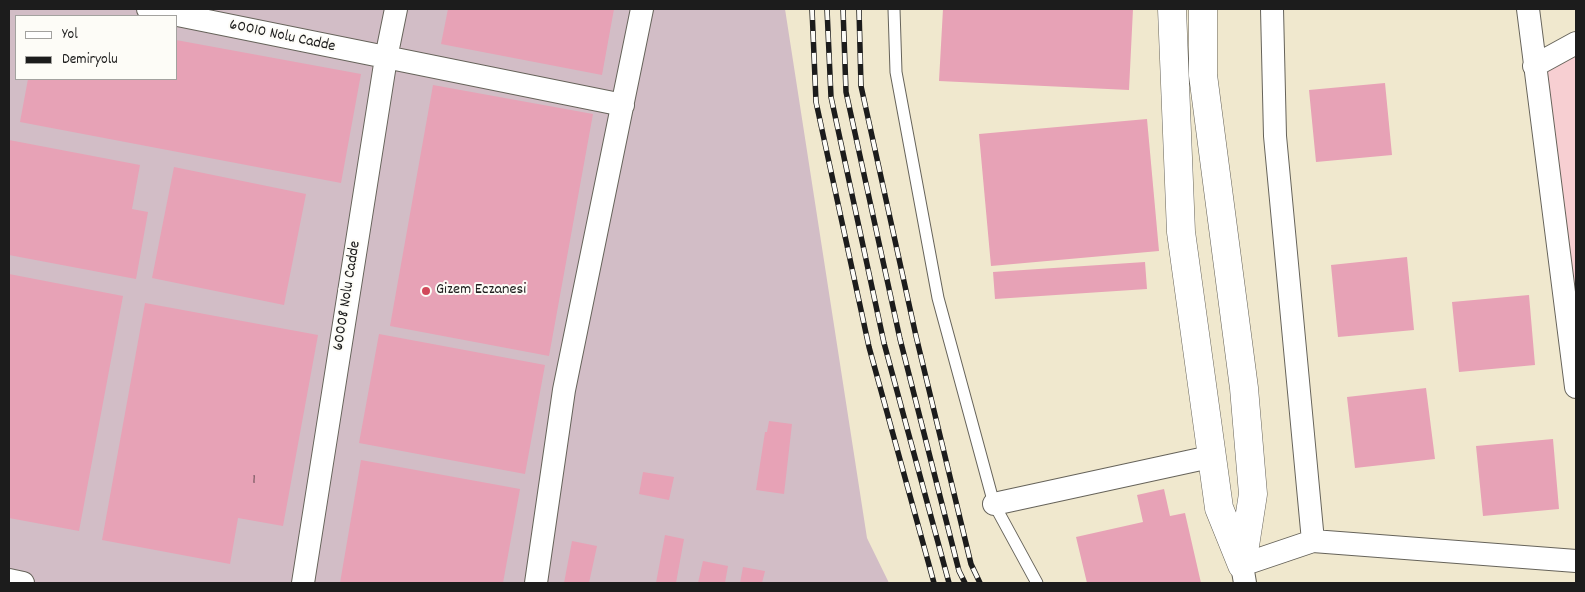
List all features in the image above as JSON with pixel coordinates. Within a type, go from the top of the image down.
[{"type":"street","name":"60010 Nolu Cadde","points":[[148,9],[177,15]]},
{"type":"street","name":"60008 Nolu Cadde","points":[[303,583],[386,58],[396,9]]},
{"type":"street","points":[[536,583],[564,390],[642,9]]},
{"type":"street","points":[[1172,9],[1181,232],[1218,508],[1243,574]]},
{"type":"street","points":[[1203,9],[1204,75],[1244,388],[1253,494],[1243,574]]},
{"type":"street","points":[[1272,9],[1275,136],[1313,541]]},
{"type":"street","points":[[1528,9],[1576,387]]},
{"type":"street","name":"60010 Nolu Cadde","points":[[178,15],[622,105]]},
{"type":"street","points":[[1534,66],[1576,43]]},
{"type":"street","points":[[994,504],[1210,457]]},
{"type":"street","points":[[1243,574],[1313,541],[1576,561]]},
{"type":"street","points":[[9,580],[23,583]]},
{"type":"lane","points":[[894,9],[896,72],[938,298],[994,504],[1037,583]]},
{"type":"shaded area","points":[[9,9],[785,9],[867,538],[889,583],[9,583]]},
{"type":"shaded area","points":[[1576,54],[1576,323],[1538,77]]},
{"type":"building","points":[[448,9],[614,9],[602,75],[441,44]]},
{"type":"building","points":[[943,9],[1133,9],[1129,90],[939,81]]},
{"type":"building","points":[[178,40],[361,74],[341,183],[20,122],[28,80],[178,80]]},
{"type":"building","points":[[1385,83],[1392,155],[1316,162],[1309,90]]},
{"type":"building","points":[[433,85],[593,114],[549,356],[390,326]]},
{"type":"building","points":[[1147,119],[1159,251],[991,266],[979,134]]},
{"type":"building","points":[[9,140],[140,165],[132,209],[148,212],[136,279],[9,255]]},
{"type":"building","points":[[174,167],[306,194],[284,305],[152,278]]},
{"type":"building","points":[[1407,257],[1414,330],[1338,337],[1331,265]]},
{"type":"building","points":[[1145,262],[1147,289],[995,299],[993,272]]},
{"type":"building","points":[[9,274],[123,296],[79,531],[9,518]]},
{"type":"building","points":[[1529,295],[1535,365],[1459,372],[1452,302]]},
{"type":"building","points":[[145,303],[318,335],[283,526],[238,518],[230,564],[102,540]]},
{"type":"building","points":[[379,334],[545,365],[525,474],[359,443]]},
{"type":"building","points":[[1426,388],[1435,459],[1355,468],[1347,397]]},
{"type":"building","points":[[769,421],[792,424],[784,494],[756,490],[765,432],[767,432]]},
{"type":"building","points":[[1553,439],[1559,509],[1483,516],[1476,446]]},
{"type":"building","points":[[361,460],[520,489],[503,583],[340,583]]},
{"type":"building","points":[[643,472],[674,477],[669,500],[639,494]]},
{"type":"building","points":[[1164,489],[1170,516],[1185,513],[1201,583],[1087,583],[1076,537],[1143,522],[1137,495]]},
{"type":"building","points":[[665,535],[684,539],[676,583],[656,583]]},
{"type":"building","points":[[572,541],[597,546],[589,583],[564,583]]},
{"type":"building","points":[[703,561],[728,566],[725,583],[698,583]]},
{"type":"building","points":[[743,567],[765,571],[762,583],[740,583]]},
{"type":"railway","points":[[812,9],[816,102],[869,347],[934,583]]},
{"type":"railway","points":[[827,9],[831,97],[884,343],[949,583]]},
{"type":"railway","points":[[843,9],[846,92],[900,339],[959,571],[965,583]]},
{"type":"railway","points":[[859,9],[861,86],[916,336],[971,564],[980,583]]},
{"type":"place","name":"Gizem Eczanesi","points":[[426,291]]}]
